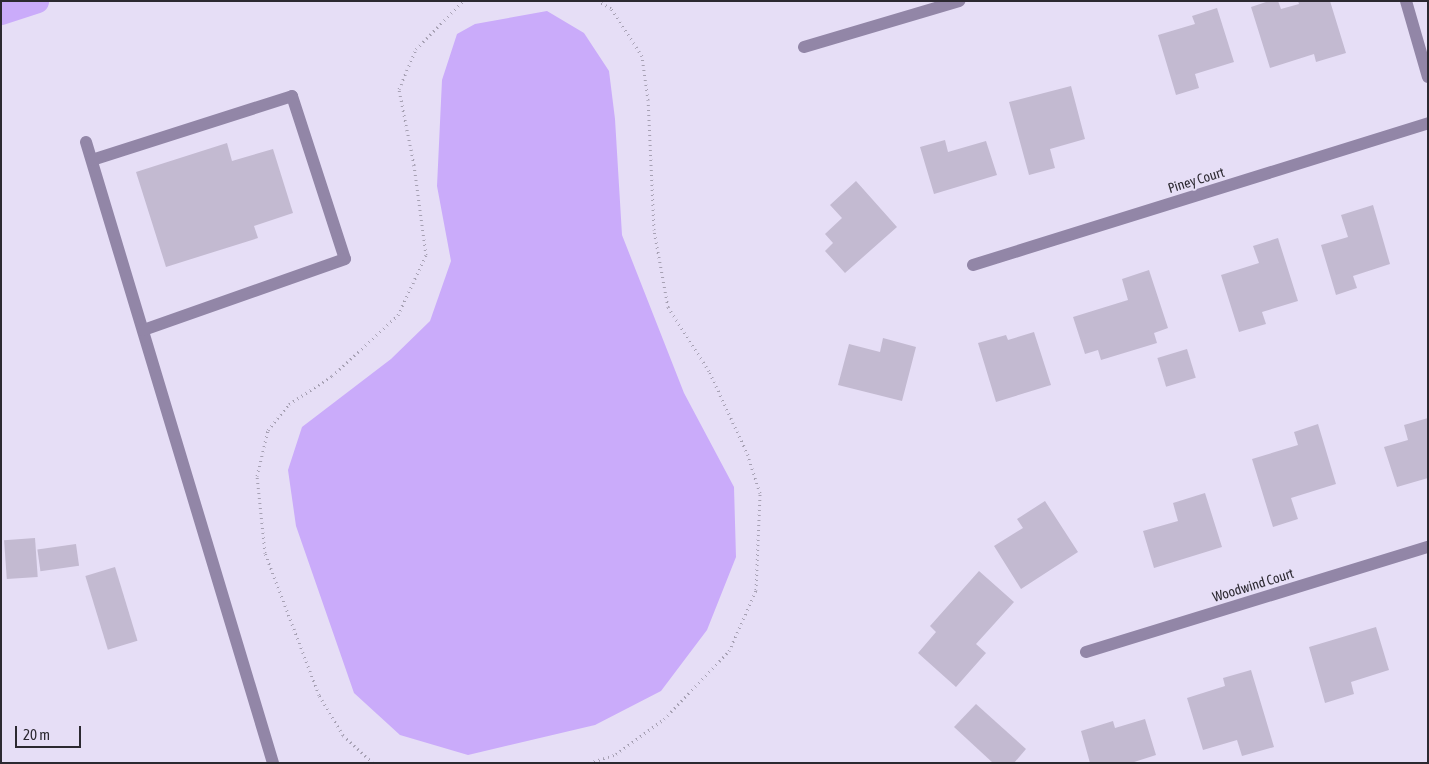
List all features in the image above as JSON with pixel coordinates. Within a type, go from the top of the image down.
[{"type":"street","points":[[804,47],[959,1]]},
{"type":"street","points":[[1406,1],[1428,78]]},
{"type":"street","points":[[92,160],[292,96],[345,259],[143,330]]},
{"type":"street","name":"Piney Court","points":[[973,265],[1428,124]]},
{"type":"street","points":[[86,142],[273,763]]},
{"type":"street","name":"Woodwind Court","points":[[1086,652],[1428,547]]},
{"type":"path","points":[[373,763],[343,735],[316,687],[265,553],[257,476],[268,430],[289,404],[332,376],[398,316],[426,255],[414,165],[399,90],[416,49],[463,1]]},
{"type":"path","points":[[589,763],[616,754],[664,718],[729,651],[756,590],[760,493],[748,455],[709,371],[668,307],[654,230],[648,100],[642,56],[610,8],[598,1]]},
{"type":"shaded area","points":[[547,11],[584,33],[609,71],[615,119],[622,235],[684,393],[734,487],[736,557],[707,630],[661,691],[595,725],[468,755],[400,735],[354,693],[296,526],[288,470],[302,427],[391,359],[430,321],[451,261],[437,186],[442,80],[457,34],[475,24]]},
{"type":"building","points":[[1269,1],[1278,1],[1281,9],[1299,4],[1298,1],[1330,1],[1346,53],[1316,62],[1314,54],[1270,68],[1251,7]]},
{"type":"building","points":[[1217,8],[1234,62],[1195,74],[1199,88],[1176,95],[1158,35],[1195,24],[1192,16]]},
{"type":"building","points":[[1071,86],[1085,139],[1050,149],[1055,168],[1029,175],[1009,102]]},
{"type":"building","points":[[945,140],[948,152],[986,141],[997,175],[934,194],[920,147]]},
{"type":"building","points":[[227,143],[232,161],[273,149],[293,213],[254,226],[258,238],[166,267],[136,172]]},
{"type":"building","points":[[856,181],[897,227],[845,273],[825,251],[833,243],[825,234],[842,218],[830,205]]},
{"type":"building","points":[[1373,205],[1390,264],[1353,276],[1357,288],[1336,295],[1321,245],[1348,237],[1341,215]]},
{"type":"building","points":[[1278,238],[1298,301],[1262,312],[1266,324],[1239,332],[1221,275],[1259,263],[1253,246]]},
{"type":"building","points":[[1149,270],[1168,328],[1154,333],[1157,343],[1101,360],[1098,350],[1085,354],[1073,317],[1128,300],[1122,279]]},
{"type":"building","points":[[1034,332],[1051,385],[996,402],[978,343],[1006,335],[1008,340]]},
{"type":"building","points":[[883,338],[916,347],[902,401],[838,385],[849,344],[880,352]]},
{"type":"building","points":[[1187,349],[1196,378],[1166,387],[1157,358]]},
{"type":"building","points":[[1428,418],[1428,478],[1397,487],[1384,447],[1408,440],[1404,425]]},
{"type":"building","points":[[1318,424],[1336,484],[1291,498],[1298,519],[1273,527],[1252,459],[1298,445],[1294,432]]},
{"type":"building","points":[[1205,493],[1222,547],[1154,568],[1143,531],[1178,521],[1173,503]]},
{"type":"building","points":[[1045,501],[1078,552],[1021,589],[994,546],[1023,528],[1017,519]]},
{"type":"building","points":[[35,538],[38,577],[7,579],[4,540]]},
{"type":"building","points":[[76,544],[79,566],[40,571],[37,549]]},
{"type":"building","points":[[115,567],[138,641],[108,650],[85,576]]},
{"type":"building","points":[[979,571],[1014,602],[976,644],[986,653],[956,687],[918,653],[936,632],[930,626]]},
{"type":"building","points":[[1376,627],[1389,670],[1351,682],[1354,694],[1325,703],[1309,647]]},
{"type":"building","points":[[1251,670],[1274,747],[1242,756],[1237,740],[1203,750],[1187,698],[1225,686],[1223,678]]},
{"type":"building","points":[[976,704],[1026,749],[1014,763],[993,763],[954,727]]},
{"type":"building","points":[[1145,719],[1156,755],[1131,763],[1090,763],[1081,731],[1113,721],[1115,728]]},
{"type":"waterway","points":[[1,13],[37,1]]}]
